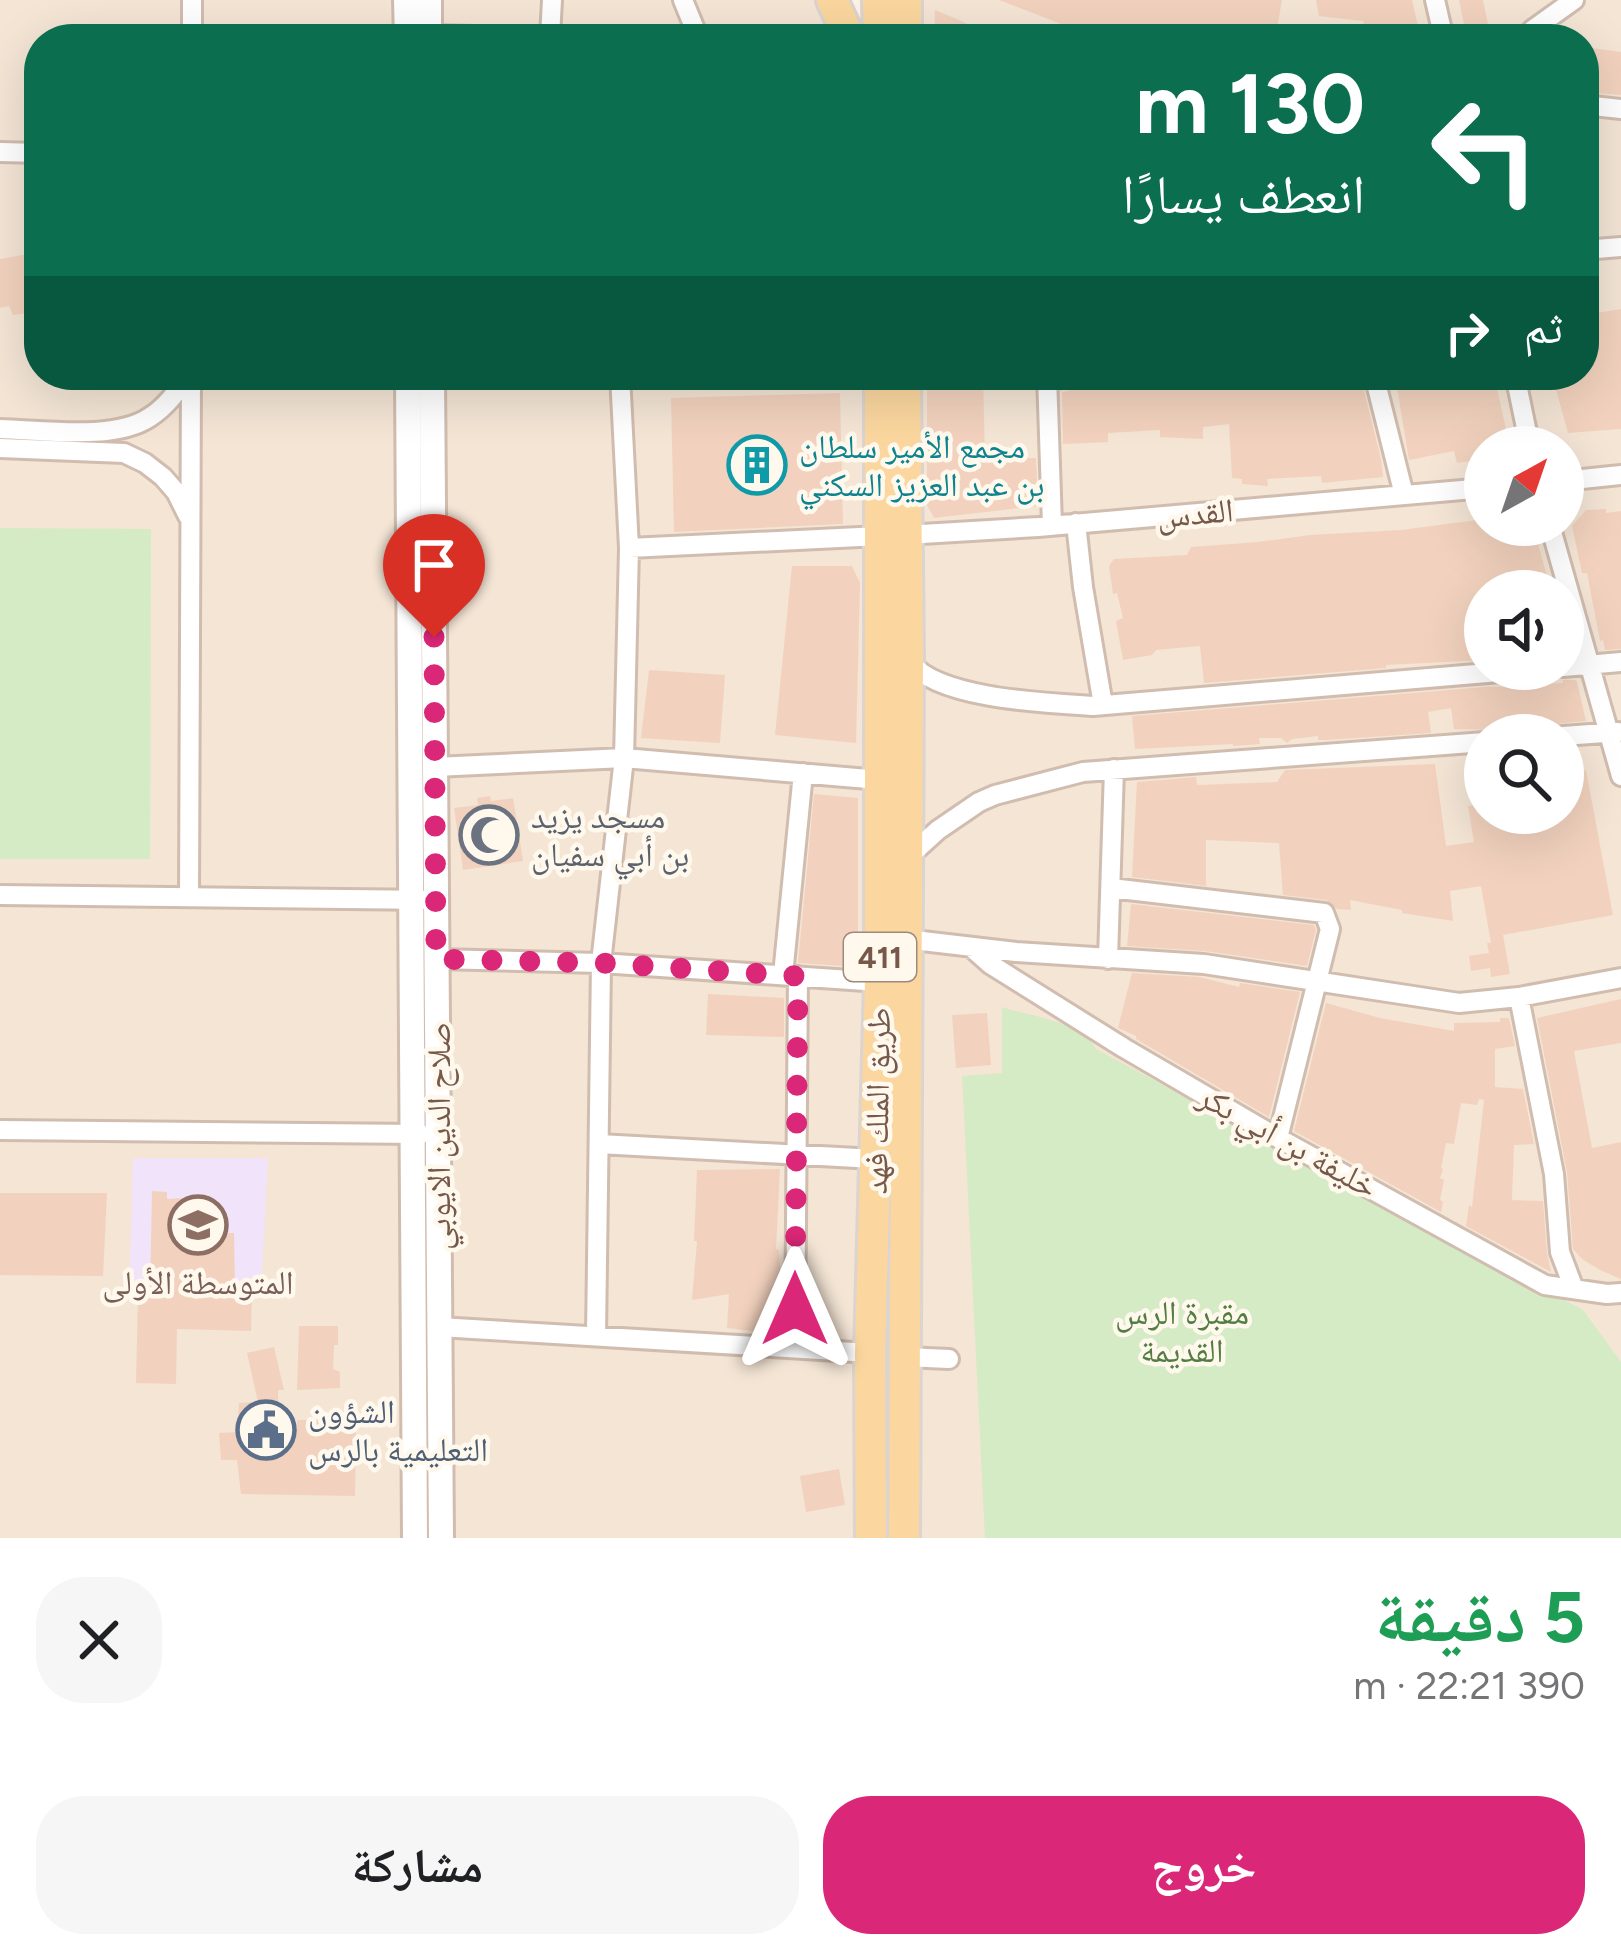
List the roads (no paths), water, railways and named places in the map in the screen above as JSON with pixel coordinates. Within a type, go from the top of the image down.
[{"type":"main road","name":"طريق الملك فهد","points":[[871,1538],[870,1353],[905,939],[908,660],[881,390]]},
{"type":"main road","name":"طريق الملك فهد","points":[[903,390],[880,780],[880,982],[885,1156],[904,1357],[904,1538]]},
{"type":"street","points":[[1539,24],[1574,0]]},
{"type":"street","points":[[0,429],[119,432],[147,420],[177,390]]},
{"type":"street","points":[[189,897],[190,390]]},
{"type":"street","name":"صلاح الدين الايوبي","points":[[409,390],[424,899],[425,1134],[415,1538]]},
{"type":"street","name":"صلاح الدين الايوبي","points":[[432,390],[435,766],[424,899],[436,959],[425,1134],[440,1328],[441,1538]]},
{"type":"street","points":[[596,1336],[601,963],[624,758],[629,548],[621,390]]},
{"type":"street","points":[[1047,390],[1052,525]]},
{"type":"street","points":[[1378,390],[1404,495]]},
{"type":"street","points":[[1518,390],[1526,426]]},
{"type":"street","points":[[0,448],[124,453],[163,477],[190,519]]},
{"type":"street","points":[[1584,479],[1621,475]]},
{"type":"street","name":"القدس","points":[[629,548],[1052,525],[1464,490]]},
{"type":"street","points":[[1076,523],[1103,705]]},
{"type":"street","points":[[1556,546],[1589,664],[1615,732],[1621,776]]},
{"type":"street","points":[[908,660],[920,674],[966,692],[1054,704],[1103,705],[1464,675]]},
{"type":"street","points":[[1584,665],[1621,662]]},
{"type":"street","points":[[1584,734],[1615,732]]},
{"type":"street","points":[[906,859],[938,830],[986,799],[1084,772],[1464,744]]},
{"type":"street","points":[[435,766],[624,758],[880,780]]},
{"type":"street","points":[[1108,959],[1114,769]]},
{"type":"street","points":[[795,1348],[790,976],[803,773]]},
{"type":"street","points":[[1111,888],[1324,913],[1330,928],[1278,1138]]},
{"type":"street","points":[[0,895],[424,899]]},
{"type":"street","name":"خليفة بن أبي بكر","points":[[905,939],[1204,964],[1459,1003],[1621,978]]},
{"type":"street","name":"خليفة بن أبي بكر","points":[[972,948],[1124,1048],[1546,1285],[1621,1293]]},
{"type":"street","points":[[436,959],[601,963],[880,982]]},
{"type":"street","points":[[1519,997],[1553,1174],[1560,1252],[1574,1289]]},
{"type":"street","points":[[0,1130],[425,1134]]},
{"type":"street","points":[[599,1144],[885,1156]]},
{"type":"street","points":[[440,1328],[870,1353]]},
{"type":"street","points":[[904,1357],[949,1359]]},
{"type":"place","name":"مجمع الأمير سلطان بن عبد العزيز السكني","points":[[757,465]]},
{"type":"place","name":"مسجد يزيد بن أبي سفيان","points":[[489,835]]},
{"type":"place","name":"المتوسطة الأولى","points":[[198,1225]]},
{"type":"place","name":"الشؤون التعليمية بالرس","points":[[266,1430]]},
{"type":"park label","name":"مقبرة الرس القديمة","points":[[1182,1331]]}]
